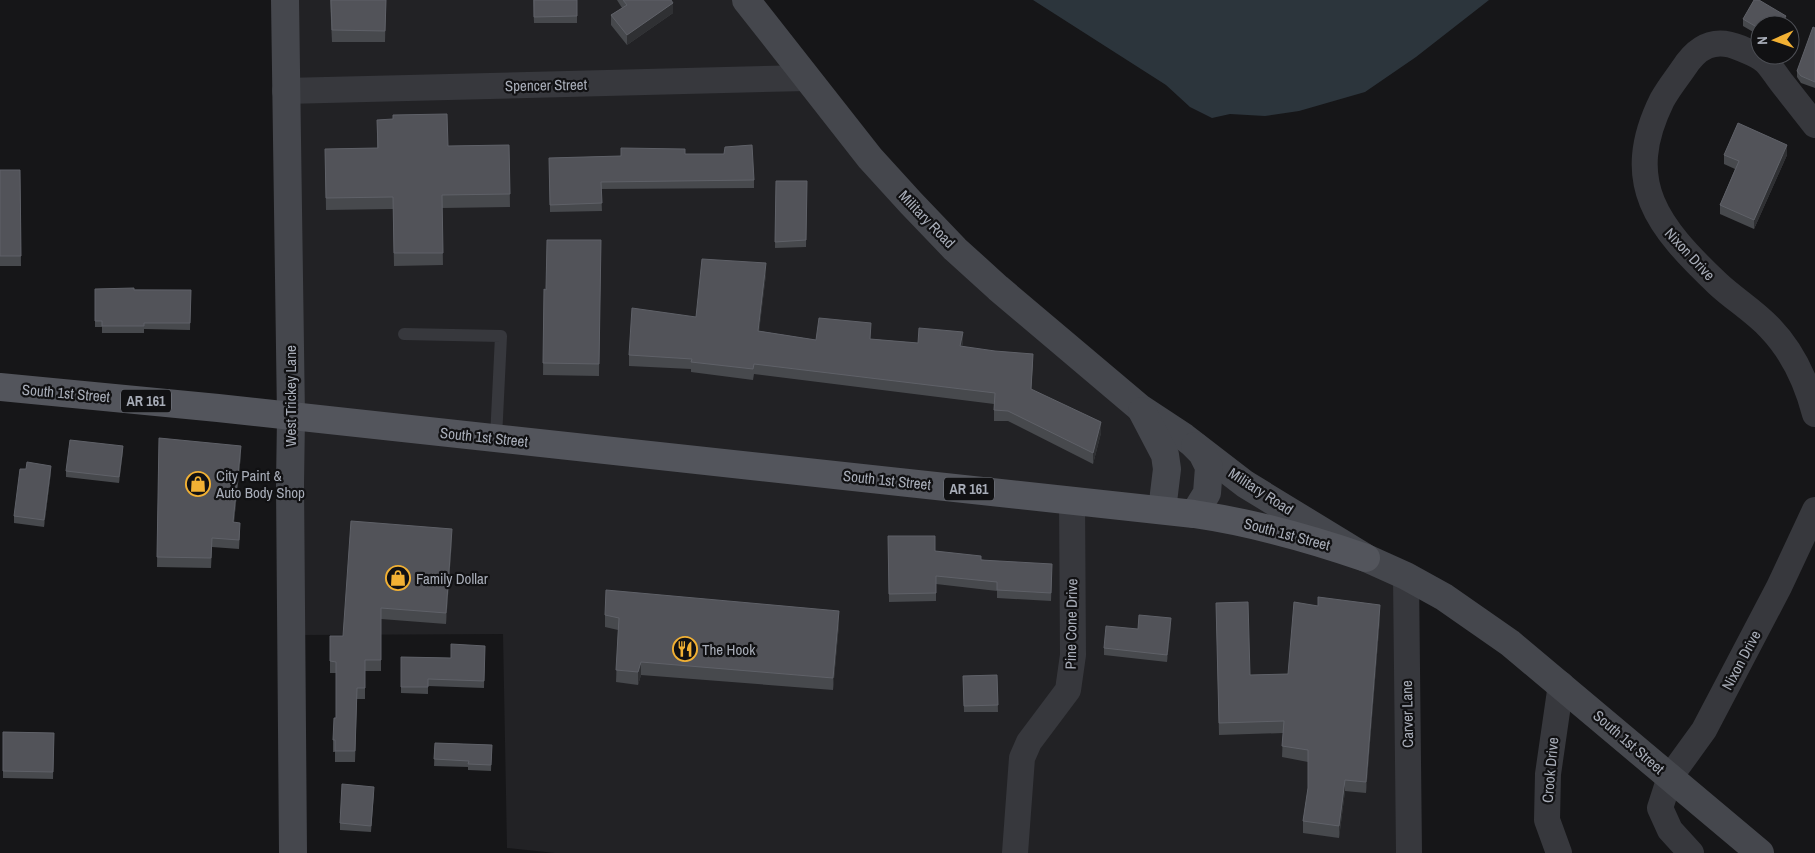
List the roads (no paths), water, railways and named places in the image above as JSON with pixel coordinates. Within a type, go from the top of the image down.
[{"type":"main road","name":"South 1st Street","points":[[1,382],[291,417],[1194,514],[1232,519],[1283,531],[1366,558]]},
{"type":"street","name":"West Trickey Lane","points":[[285,0],[291,417],[293,853]]},
{"type":"street","name":"Military Road","points":[[746,0],[870,158],[955,250],[1140,408],[1184,437],[1245,484],[1366,558]]},
{"type":"street","name":"Nixon Drive","points":[[1815,125],[1766,62],[1754,54],[1734,46],[1712,43],[1702,48],[1689,60],[1662,99],[1645,146],[1644,172],[1647,193],[1659,219],[1718,284],[1771,328],[1790,353],[1803,380],[1815,414]]},
{"type":"street","name":"Spencer Street","points":[[286,91],[807,78]]},
{"type":"street","name":"Military Road","points":[[1140,408],[1165,455],[1167,470],[1162,510]]},
{"type":"street","name":"Military Road","points":[[1184,437],[1202,453],[1209,467],[1207,493],[1194,514]]},
{"type":"street","name":"Pine Cone Drive","points":[[1015,853],[1022,758],[1030,742],[1068,690],[1073,655],[1072,500]]},
{"type":"street","name":"Nixon Drive","points":[[1691,853],[1670,830],[1660,808],[1670,777],[1704,730],[1779,587],[1815,510]]},
{"type":"street","name":"South 1st Street","points":[[1366,558],[1406,576],[1444,597],[1496,633],[1562,684],[1760,853]]},
{"type":"street","name":"Carver Lane","points":[[1406,576],[1409,853]]},
{"type":"street","name":"Crook Drive","points":[[1559,853],[1547,820],[1548,774],[1562,684]]},
{"type":"lane","points":[[404,334],[501,336],[496,438]]},
{"type":"place","name":"City Paint & Auto Body Shop","points":[[198,484]]},
{"type":"place","name":"Family Dollar","points":[[398,578]]},
{"type":"place","name":"The Hook","points":[[685,649]]}]
